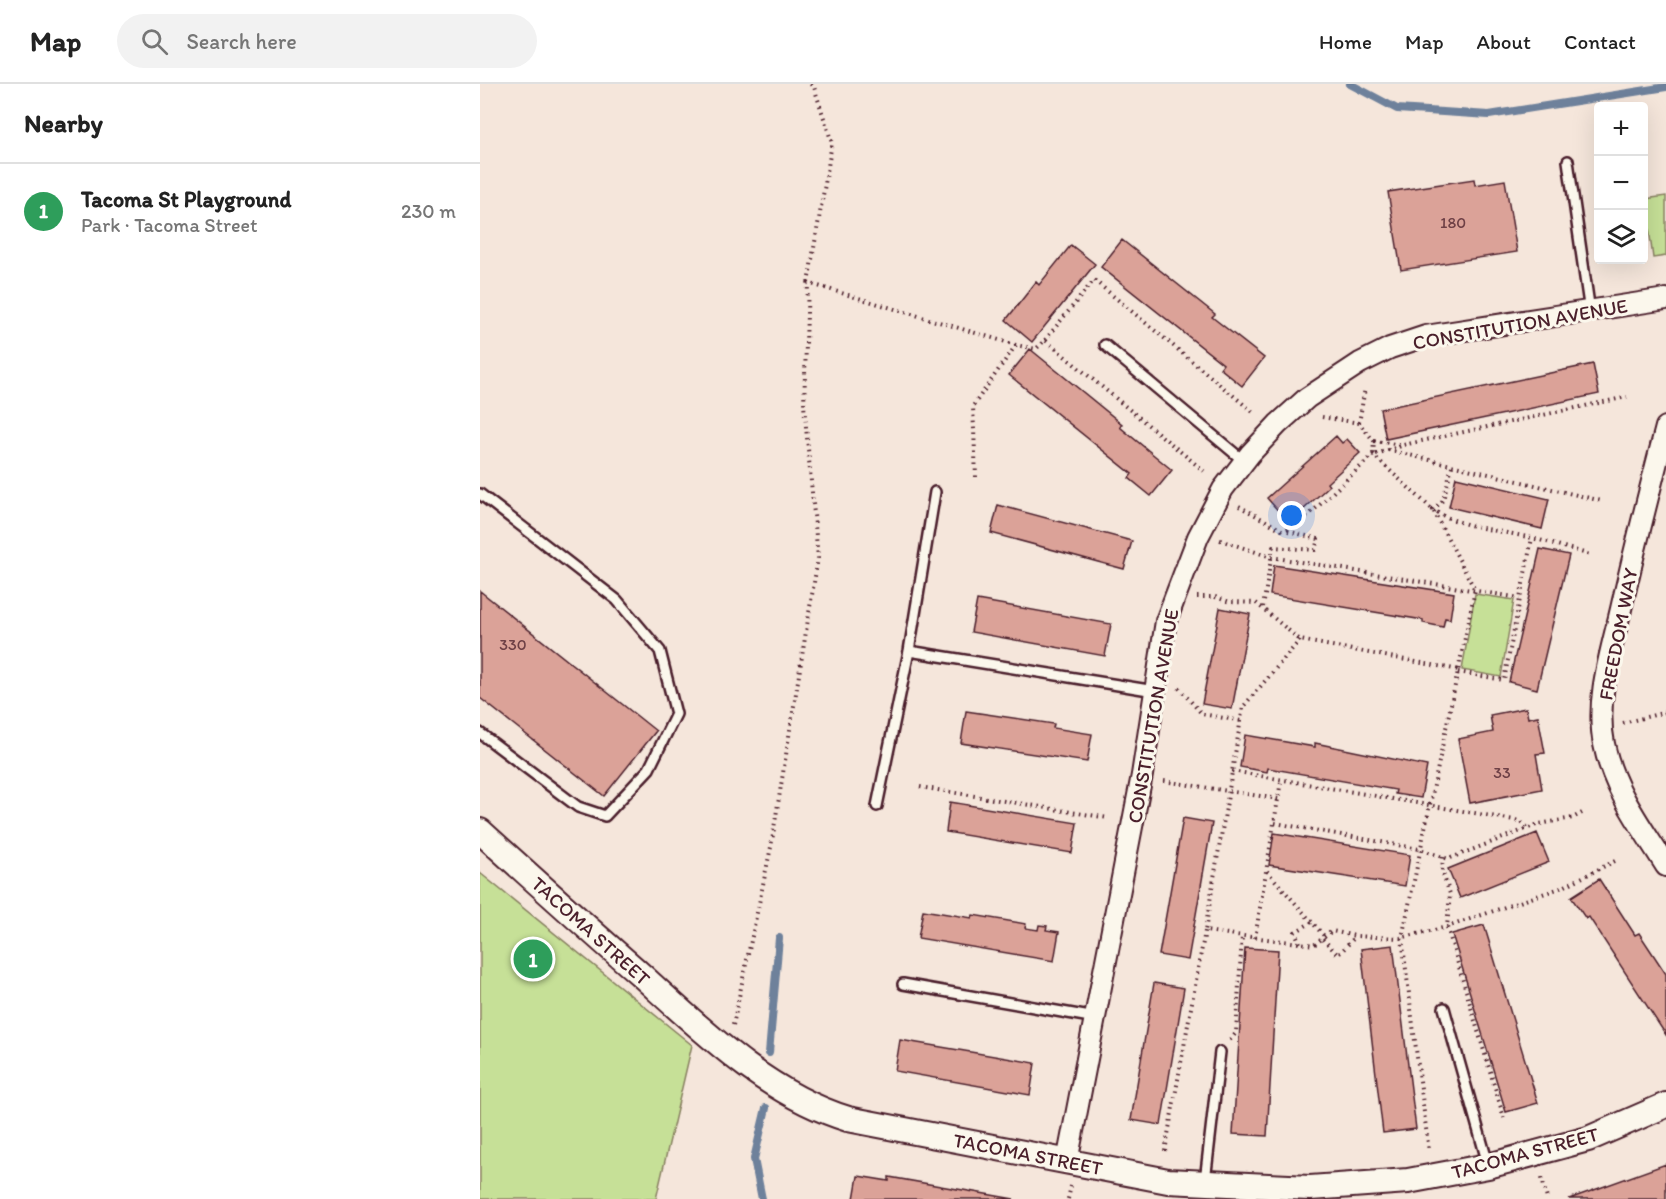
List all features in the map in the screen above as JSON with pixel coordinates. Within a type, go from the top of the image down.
[{"type":"street","name":"CONSTITUTION AVENUE","points":[[1069,1172],[1142,775],[1166,621],[1198,537],[1224,489],[1278,424],[1307,398],[1360,363],[1390,348],[1426,336],[1666,299]]},
{"type":"street","name":"FREEDOM WAY","points":[[1666,427],[1606,676],[1602,728],[1604,746],[1615,781],[1666,866]]},
{"type":"street","name":"TACOMA STREET","points":[[480,831],[728,1051],[784,1091],[828,1113],[848,1119],[1069,1172],[1205,1184],[1310,1188],[1408,1181],[1488,1166],[1588,1139],[1666,1105]]},
{"type":"lane","points":[[1568,160],[1590,312]]},
{"type":"lane","points":[[1105,345],[1245,462]]},
{"type":"lane","points":[[877,806],[909,651],[935,492]]},
{"type":"lane","points":[[480,494],[617,600],[660,651],[676,714],[649,769],[605,816],[578,807],[480,733]]},
{"type":"lane","points":[[909,651],[1155,691]]},
{"type":"lane","points":[[903,984],[1096,1018]]},
{"type":"lane","points":[[1444,1008],[1488,1166]]},
{"type":"lane","points":[[1205,1184],[1220,1052]]},
{"type":"path","points":[[728,1051],[771,846],[818,558],[804,405],[808,283],[832,142],[814,87],[810,84]]},
{"type":"path","points":[[808,283],[1036,349],[1094,280],[1253,412]]},
{"type":"path","points":[[1045,340],[1204,471]]},
{"type":"path","points":[[976,477],[972,421],[974,406],[1016,345]]},
{"type":"path","points":[[1359,423],[1365,388]]},
{"type":"path","points":[[1281,530],[1297,526],[1372,455],[1403,445],[1627,398]]},
{"type":"path","points":[[1322,417],[1359,423],[1374,441],[1403,445]]},
{"type":"path","points":[[1372,455],[1374,441]]},
{"type":"path","points":[[1388,450],[1602,501]]},
{"type":"path","points":[[1372,455],[1433,510],[1446,518],[1480,529],[1532,538],[1590,555]]},
{"type":"path","points":[[1433,510],[1443,500],[1452,465]]},
{"type":"path","points":[[1238,505],[1281,530],[1318,539],[1315,550],[1273,548],[1263,608]]},
{"type":"path","points":[[1429,1152],[1402,938],[1474,590],[1433,510]]},
{"type":"path","points":[[1196,597],[1215,597],[1230,602],[1256,603],[1300,640],[1504,680],[1532,538]]},
{"type":"path","points":[[1219,540],[1271,557],[1520,598]]},
{"type":"path","points":[[1166,1151],[1243,707],[1300,640]]},
{"type":"path","points":[[1179,688],[1202,714],[1241,721]]},
{"type":"path","points":[[1602,728],[1666,712]]},
{"type":"path","points":[[1232,771],[1520,821],[1529,829]]},
{"type":"path","points":[[1255,938],[1281,780]]},
{"type":"path","points":[[1164,781],[1279,799]]},
{"type":"path","points":[[920,787],[1108,818]]},
{"type":"path","points":[[1275,823],[1420,849],[1448,859],[1539,824],[1573,818],[1582,813]]},
{"type":"path","points":[[1443,857],[1442,870],[1450,894],[1448,927],[1504,1118]]},
{"type":"path","points":[[1205,931],[1314,945],[1332,931],[1355,936],[1402,938],[1448,927],[1563,887],[1615,861]]},
{"type":"path","points":[[1267,870],[1338,955],[1355,936]]},
{"type":"path","points":[[1300,943],[1295,932],[1312,922]]},
{"type":"path","points":[[1220,1052],[1236,1033],[1242,936]]},
{"type":"path","points":[[1068,1199],[1069,1172]]},
{"type":"path","points":[[1542,1178],[1547,1199]]},
{"type":"green space","points":[[1666,196],[1666,256],[1653,258],[1648,221],[1648,199]]},
{"type":"green space","points":[[1475,594],[1514,600],[1501,677],[1462,670]]},
{"type":"green space","points":[[480,873],[692,1045],[656,1199],[480,1199]]},
{"type":"building","points":[[1474,179],[1475,185],[1505,180],[1517,252],[1401,270],[1388,192]]},
{"type":"building","points":[[1122,240],[1215,314],[1212,317],[1264,358],[1242,386],[1220,368],[1223,364],[1101,267]]},
{"type":"building","points":[[1071,245],[1095,264],[1032,342],[1006,320],[1036,282],[1039,285]]},
{"type":"building","points":[[1030,349],[1122,424],[1120,427],[1172,470],[1151,496],[1129,478],[1132,474],[1009,375]]},
{"type":"building","points":[[1593,364],[1599,394],[1386,439],[1380,409]]},
{"type":"building","points":[[1336,436],[1342,443],[1347,439],[1360,453],[1327,483],[1329,486],[1289,523],[1267,498]]},
{"type":"building","points":[[1456,477],[1549,499],[1542,529],[1449,507]]},
{"type":"building","points":[[998,505],[1132,541],[1124,569],[991,533]]},
{"type":"building","points":[[1540,549],[1569,555],[1537,689],[1509,682]]},
{"type":"building","points":[[1274,565],[1454,593],[1450,619],[1445,618],[1443,627],[1423,623],[1423,620],[1270,595]]},
{"type":"building","points":[[480,591],[656,731],[604,796],[480,698]]},
{"type":"building","points":[[977,600],[1111,624],[1105,656],[971,632]]},
{"type":"building","points":[[1220,608],[1250,614],[1232,709],[1202,704]]},
{"type":"building","points":[[1526,708],[1528,718],[1538,716],[1545,753],[1536,754],[1542,789],[1470,803],[1458,739],[1493,732],[1490,715]]},
{"type":"building","points":[[966,711],[1054,724],[1053,728],[1092,734],[1087,762],[961,743]]},
{"type":"building","points":[[1245,735],[1315,747],[1315,743],[1427,766],[1421,798],[1395,794],[1396,790],[1268,768],[1267,772],[1240,767]]},
{"type":"building","points":[[950,802],[1077,823],[1072,853],[946,832]]},
{"type":"building","points":[[1183,818],[1212,823],[1188,960],[1159,955]]},
{"type":"building","points":[[1274,833],[1410,855],[1405,886],[1269,865]]},
{"type":"building","points":[[1537,833],[1549,862],[1460,898],[1448,869]]},
{"type":"building","points":[[1599,879],[1635,935],[1639,933],[1666,974],[1666,1035],[1589,917],[1586,919],[1571,897]]},
{"type":"building","points":[[923,910],[1026,924],[1025,928],[1038,930],[1039,925],[1047,926],[1046,930],[1059,932],[1054,961],[918,938]]},
{"type":"building","points":[[1484,925],[1538,1103],[1506,1112],[1452,934]]},
{"type":"building","points":[[1393,945],[1416,1129],[1383,1133],[1361,949]]},
{"type":"building","points":[[1245,948],[1278,950],[1267,1136],[1233,1134]]},
{"type":"building","points":[[1154,983],[1184,988],[1161,1125],[1131,1120]]},
{"type":"building","points":[[900,1040],[1035,1063],[1030,1095],[895,1071]]},
{"type":"building","points":[[1666,1164],[1666,1199],[1569,1199]]},
{"type":"building","points":[[858,1176],[889,1181],[889,1177],[1014,1199],[854,1199]]},
{"type":"waterway","points":[[1350,84],[1397,109],[1489,115],[1666,87]]},
{"type":"waterway","points":[[769,1053],[779,938]]},
{"type":"waterway","points":[[762,1199],[754,1159],[766,1108]]},
{"type":"place","name":"Tacoma St Playground","points":[[533,959]]}]
